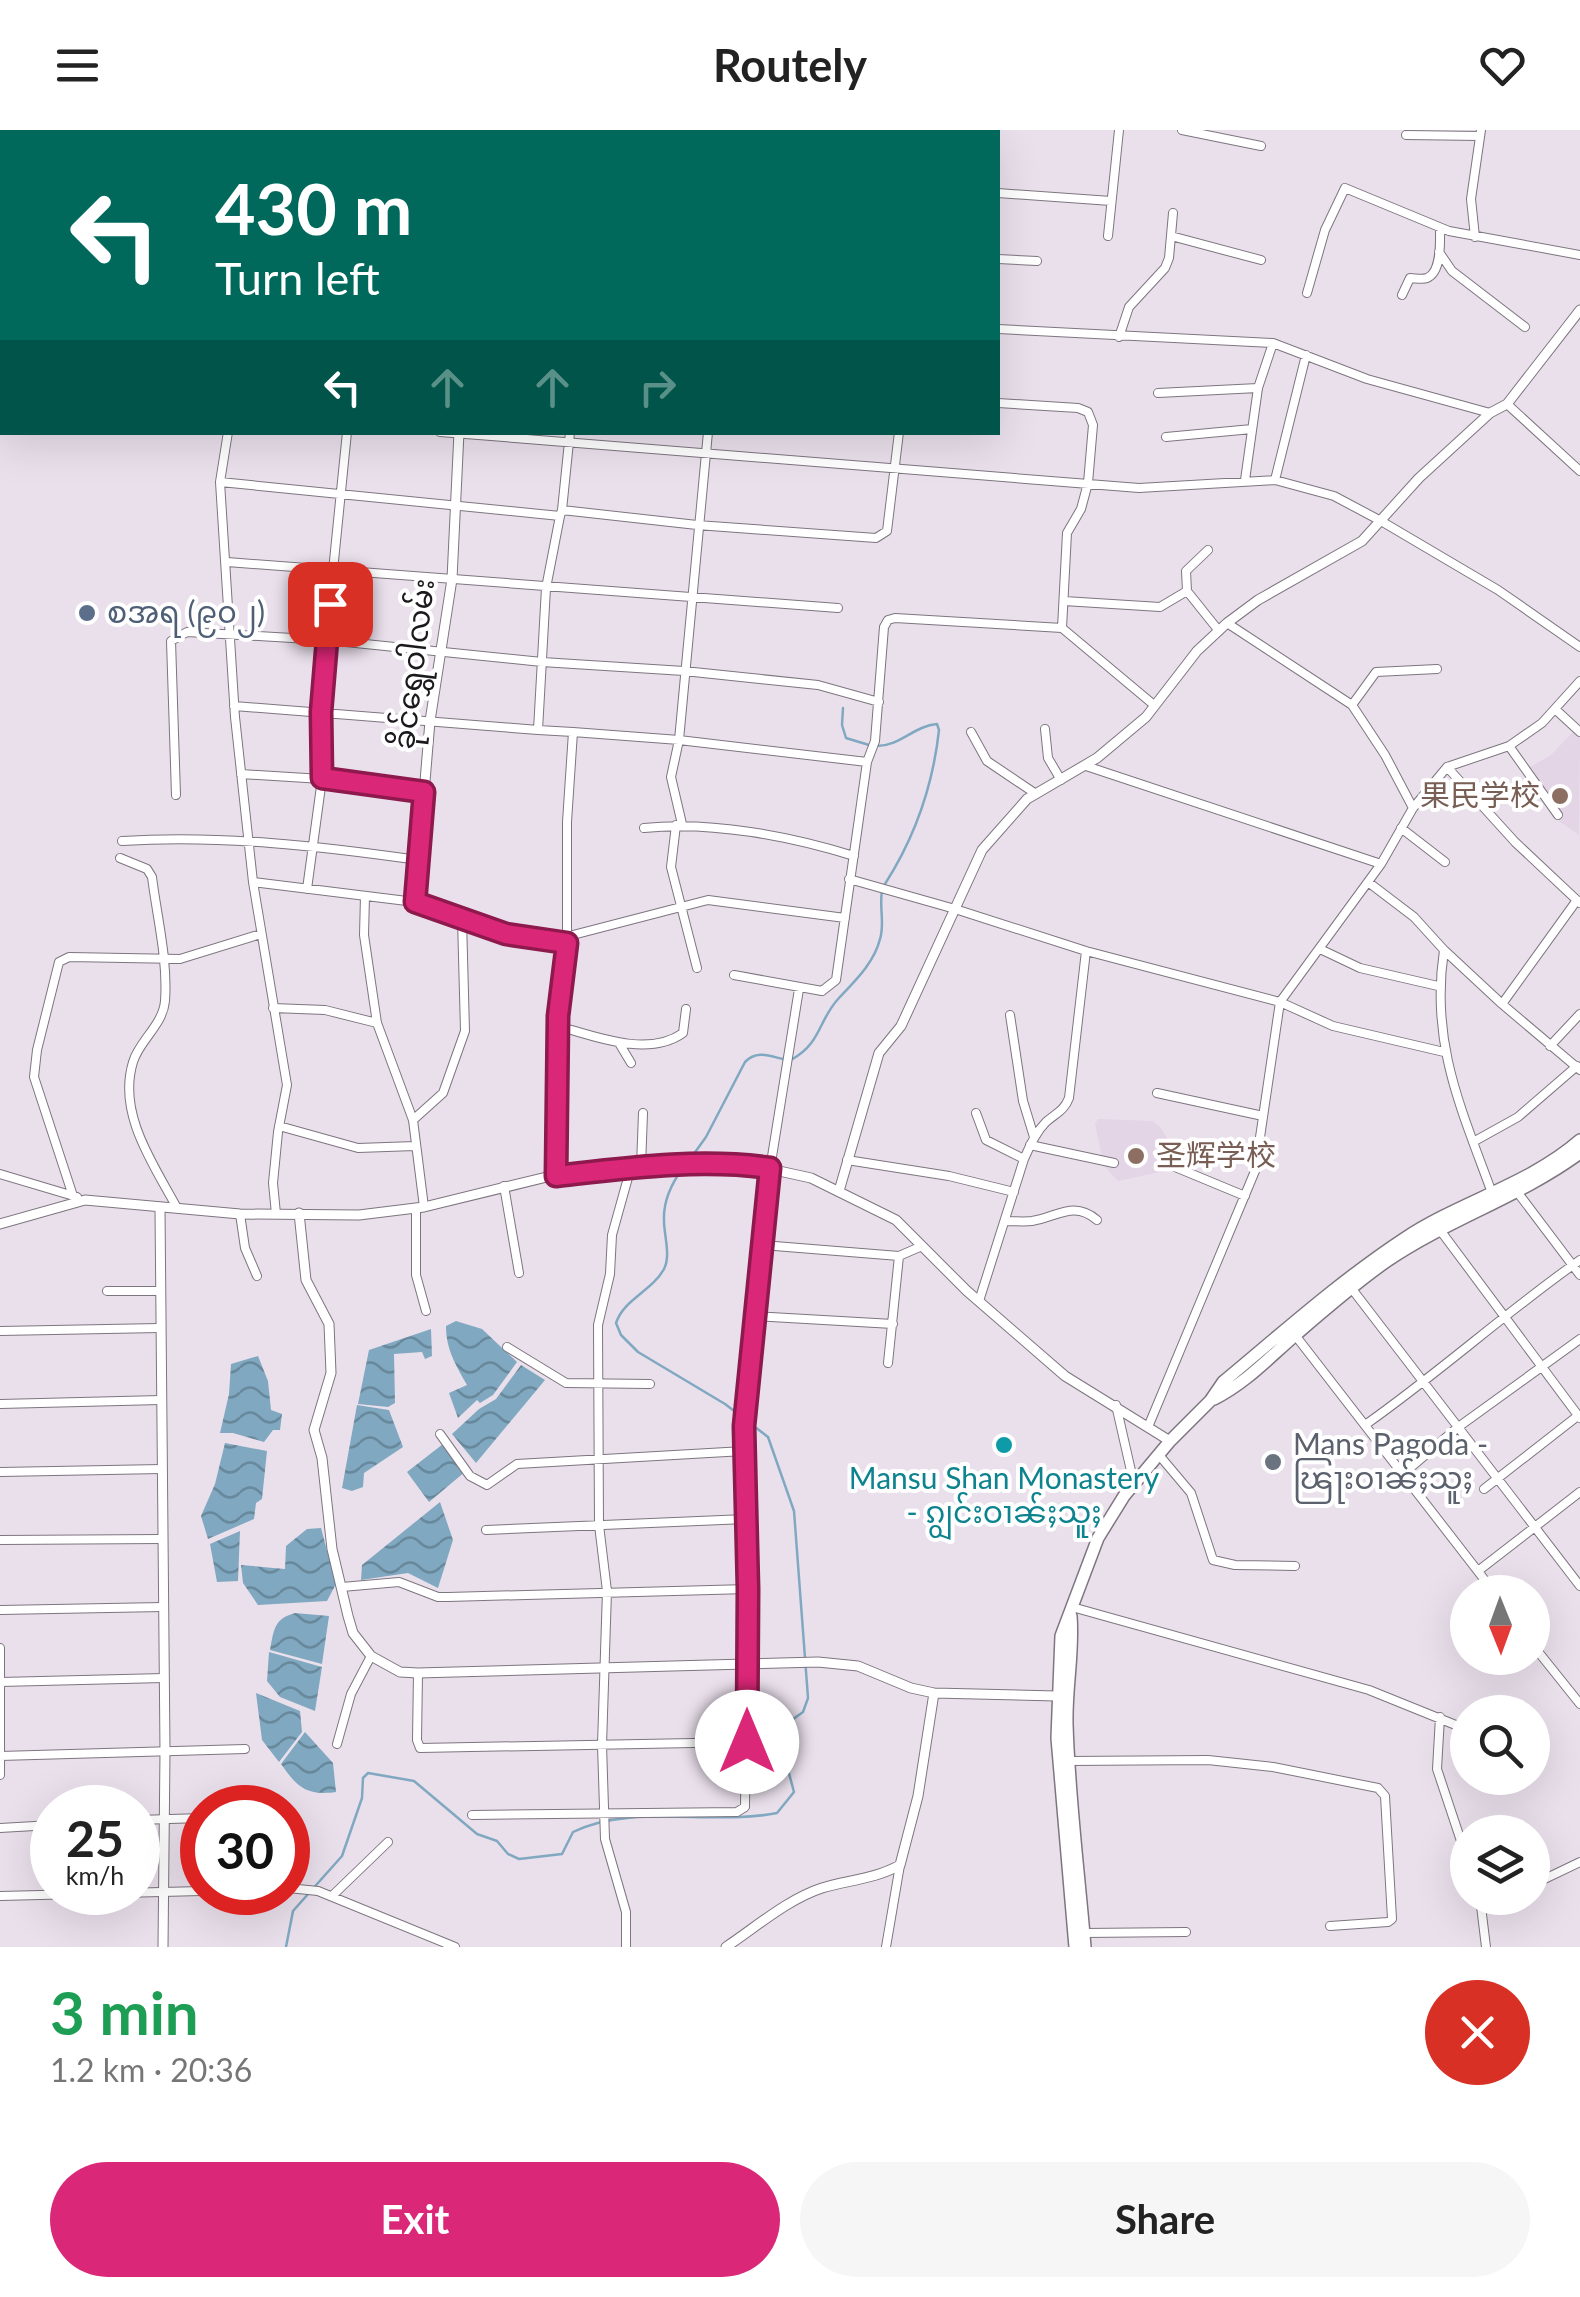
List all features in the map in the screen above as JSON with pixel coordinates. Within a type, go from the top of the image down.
[{"type":"main road","points":[[1291,1332],[1408,1236],[1492,1192],[1516,1189],[1580,1140]]},
{"type":"main road","points":[[1074,1947],[1059,1786],[1056,1696],[1061,1636],[1098,1538],[1124,1496],[1222,1382],[1388,1262],[1580,1153]]},
{"type":"main road","points":[[1072,1609],[1066,1696],[1068,1762],[1085,1947]]},
{"type":"street","points":[[1108,236],[1119,130]]},
{"type":"street","points":[[1182,130],[1261,146]]},
{"type":"street","points":[[1406,135],[1480,133],[1472,200],[1475,237]]},
{"type":"street","points":[[1307,293],[1325,230],[1345,188],[1440,228],[1580,255]]},
{"type":"street","points":[[1000,193],[1111,201]]},
{"type":"street","points":[[1118,337],[1129,307],[1165,268],[1173,214]]},
{"type":"street","points":[[1402,296],[1410,278],[1426,279],[1433,274],[1440,252],[1440,228]]},
{"type":"street","points":[[1171,236],[1261,260]]},
{"type":"street","points":[[1440,252],[1452,271],[1525,327]]},
{"type":"street","points":[[1000,259],[1036,262]]},
{"type":"street","points":[[839,1191],[879,1053],[901,1026],[982,850],[1027,799],[1086,766],[1146,716],[1196,651],[1218,631],[1258,600],[1362,541],[1420,478],[1490,413],[1507,404],[1580,312]]},
{"type":"street","points":[[1000,329],[1273,343],[1368,378],[1490,413]]},
{"type":"street","points":[[1245,480],[1258,388],[1273,343]]},
{"type":"street","points":[[1275,480],[1306,355]]},
{"type":"street","points":[[1158,393],[1258,388]]},
{"type":"street","points":[[1000,403],[1078,408],[1088,412],[1093,425],[1088,483],[1068,533],[1062,628]]},
{"type":"street","points":[[1507,404],[1580,471]]},
{"type":"street","points":[[1166,437],[1252,428]]},
{"type":"street","points":[[228,435],[220,482],[234,706],[252,882],[287,1085],[274,1183],[276,1214]]},
{"type":"street","points":[[307,889],[322,778],[326,640],[347,435]]},
{"type":"street","name":"ခိုင်ရွှေဝါလမ်း","points":[[415,902],[430,720],[452,578],[459,435]]},
{"type":"street","points":[[479,435],[1139,488],[1275,480],[1334,496],[1381,521],[1498,590],[1580,647]]},
{"type":"street","points":[[538,730],[546,588],[561,513],[570,435]]},
{"type":"street","points":[[697,968],[671,867],[679,824],[672,778],[694,597],[697,525],[708,435]]},
{"type":"street","points":[[220,482],[456,506],[883,536],[899,435]]},
{"type":"street","points":[[1208,550],[1186,571],[1187,591],[1218,631]]},
{"type":"street","points":[[227,562],[838,608]]},
{"type":"street","points":[[1064,602],[1160,607],[1187,591]]},
{"type":"street","points":[[734,975],[798,990],[822,991],[836,980],[868,762],[875,742],[884,627],[888,620],[1062,628],[1154,705]]},
{"type":"street","points":[[1228,623],[1352,705],[1385,754],[1413,808]]},
{"type":"street","points":[[176,795],[171,641],[187,632],[232,632],[542,662],[684,671],[818,685],[879,702]]},
{"type":"street","points":[[1352,705],[1376,672],[1437,670]]},
{"type":"street","points":[[1148,1427],[1255,1172],[1280,1002],[1368,882],[1413,808],[1447,767],[1508,746],[1542,723],[1580,680]]},
{"type":"street","points":[[234,706],[678,740],[868,762]]},
{"type":"street","points":[[1554,709],[1580,732]]},
{"type":"street","points":[[1045,730],[1048,758],[1061,780]]},
{"type":"street","points":[[556,1176],[558,1026],[568,939],[566,822],[573,732]]},
{"type":"street","points":[[971,732],[988,761],[1036,794]]},
{"type":"street","points":[[1508,746],[1558,815]]},
{"type":"street","points":[[1086,766],[1380,864]]},
{"type":"street","points":[[1447,767],[1578,902],[1502,1004]]},
{"type":"street","points":[[241,774],[322,778],[424,792]]},
{"type":"street","points":[[644,828],[679,824],[817,844],[854,856]]},
{"type":"street","points":[[1401,828],[1445,862]]},
{"type":"street","points":[[122,841],[186,837],[248,840],[418,860]]},
{"type":"street","points":[[120,858],[146,869],[152,876],[165,1005],[133,1060],[130,1086],[135,1127],[177,1208]]},
{"type":"street","points":[[849,880],[1086,951],[1280,1002],[1334,1026],[1444,1052]]},
{"type":"street","points":[[252,882],[415,902],[506,934],[568,939],[708,900],[845,918]]},
{"type":"street","points":[[1368,882],[1414,916],[1502,1004],[1578,1068],[1518,1116],[1473,1142]]},
{"type":"street","points":[[365,896],[364,935],[377,1023],[412,1120],[416,1146],[420,1207],[416,1275],[426,1311]]},
{"type":"street","points":[[412,1120],[443,1093],[466,1030],[462,919]]},
{"type":"street","points":[[73,1196],[34,1077],[59,962],[69,958],[180,959],[261,934]]},
{"type":"street","points":[[1320,948],[1360,968],[1438,986]]},
{"type":"street","points":[[1444,950],[1438,986],[1444,1052],[1492,1192]]},
{"type":"street","points":[[979,1301],[1024,1159],[1046,1122],[1062,1112],[1069,1098],[1086,951]]},
{"type":"street","points":[[472,1816],[605,1819],[742,1811],[747,1742],[748,1589],[744,1426],[770,1168],[798,990]]},
{"type":"street","points":[[274,1008],[326,1010],[377,1023]]},
{"type":"street","points":[[558,1026],[619,1043],[660,1042],[680,1037],[686,1008]]},
{"type":"street","points":[[1550,1046],[1580,1014]]},
{"type":"street","points":[[1010,1015],[1032,1141]]},
{"type":"street","points":[[619,1043],[631,1064]]},
{"type":"street","points":[[1157,1093],[1263,1116]]},
{"type":"street","points":[[626,1947],[626,1912],[612,1868],[605,1819],[602,1745],[607,1591],[599,1525],[598,1325],[610,1274],[612,1235],[636,1167],[643,1113]]},
{"type":"street","points":[[976,1114],[986,1140],[1024,1159]]},
{"type":"street","points":[[279,1126],[358,1148],[416,1146]]},
{"type":"street","points":[[1032,1141],[1114,1163]]},
{"type":"street","points":[[847,1160],[949,1176],[1014,1192]]},
{"type":"street","points":[[0,1174],[85,1200],[160,1209],[359,1215],[420,1207],[556,1176],[673,1165],[770,1168],[811,1178],[896,1220],[979,1301],[1065,1376],[1170,1441]]},
{"type":"street","points":[[1175,1167],[1245,1196]]},
{"type":"street","points":[[504,1186],[519,1274]]},
{"type":"street","points":[[1516,1189],[1576,1263],[1580,1275]]},
{"type":"street","points":[[0,1224],[85,1200]]},
{"type":"street","points":[[160,1209],[163,1947]]},
{"type":"street","points":[[1006,1222],[1030,1221],[1072,1209],[1086,1210],[1096,1220]]},
{"type":"street","points":[[299,1213],[306,1280],[330,1324],[331,1373],[314,1430],[322,1458],[332,1549],[353,1634],[371,1656],[400,1672],[418,1673],[812,1662],[858,1666],[934,1693],[1056,1696]]},
{"type":"street","points":[[240,1214],[245,1248],[257,1276]]},
{"type":"street","points":[[1440,1230],[1580,1416],[1484,1489]]},
{"type":"street","points":[[762,1245],[899,1256],[922,1246]]},
{"type":"street","points":[[888,1363],[899,1256]]},
{"type":"street","points":[[1365,1425],[1576,1263]]},
{"type":"street","points":[[1352,1289],[1532,1527],[1578,1581]]},
{"type":"street","points":[[107,1291],[160,1291]]},
{"type":"street","points":[[756,1316],[892,1324]]},
{"type":"street","points":[[0,1331],[160,1328]]},
{"type":"street","points":[[1291,1332],[1481,1575]]},
{"type":"street","points":[[1402,1474],[1457,1428],[1580,1339]]},
{"type":"street","points":[[507,1348],[566,1382],[650,1384]]},
{"type":"street","points":[[0,1404],[161,1400]]},
{"type":"street","points":[[1116,1405],[1135,1485]]},
{"type":"street","points":[[440,1434],[470,1476],[481,1484],[494,1482],[517,1464],[744,1451]]},
{"type":"street","points":[[1159,1455],[1191,1493],[1213,1560],[1235,1565],[1294,1566]]},
{"type":"street","points":[[0,1472],[162,1469]]},
{"type":"street","points":[[1478,1571],[1580,1492]]},
{"type":"street","points":[[486,1530],[746,1520]]},
{"type":"street","points":[[0,1540],[162,1538]]},
{"type":"street","points":[[342,1587],[399,1582],[438,1597],[748,1589]]},
{"type":"street","points":[[0,1610],[163,1607]]},
{"type":"street","points":[[1072,1609],[1369,1690],[1450,1722]]},
{"type":"street","points":[[0,1648],[0,1775]]},
{"type":"street","points":[[337,1744],[351,1694],[371,1656]]},
{"type":"street","points":[[1550,1666],[1580,1704]]},
{"type":"street","points":[[418,1673],[420,1748],[747,1742]]},
{"type":"street","points":[[0,1682],[164,1678]]},
{"type":"street","points":[[886,1947],[900,1866],[918,1796],[934,1693]]},
{"type":"street","points":[[1440,1717],[1438,1769],[1453,1815]]},
{"type":"street","points":[[0,1756],[245,1749]]},
{"type":"street","points":[[1068,1762],[1208,1760],[1378,1788],[1385,1796],[1392,1919],[1330,1926]]},
{"type":"street","points":[[160,1818],[180,1818]]},
{"type":"street","points":[[0,1828],[30,1826]]},
{"type":"street","points":[[332,1896],[388,1842]]},
{"type":"street","points":[[1550,1876],[1580,1862]]},
{"type":"street","points":[[726,1947],[821,1888],[882,1875],[900,1866]]},
{"type":"street","points":[[310,1890],[455,1947]]},
{"type":"street","points":[[0,1896],[180,1892]]},
{"type":"street","points":[[1483,1915],[1486,1947]]},
{"type":"street","points":[[1084,1933],[1186,1932]]},
{"type":"shaded area","name":"果民学校","points":[[1573,732],[1580,737],[1579,835],[1559,821],[1523,771],[1551,755]]},
{"type":"shaded area","name":"圣辉学校","points":[[1098,1119],[1153,1121],[1172,1147],[1169,1165],[1164,1171],[1118,1181],[1104,1166],[1095,1124]]},
{"type":"water","points":[[456,1321],[482,1329],[517,1362],[493,1395],[480,1403],[477,1400],[458,1418],[449,1393],[467,1385],[446,1335],[446,1326]]},
{"type":"water","points":[[431,1329],[432,1356],[425,1359],[422,1352],[394,1354],[395,1403],[388,1407],[358,1404],[369,1350]]},
{"type":"water","points":[[258,1356],[268,1381],[271,1410],[282,1414],[280,1430],[273,1430],[264,1442],[220,1433],[231,1364]]},
{"type":"water","points":[[521,1365],[545,1380],[476,1463],[452,1434],[496,1399]]},
{"type":"water","points":[[357,1405],[389,1410],[403,1447],[364,1473],[363,1487],[352,1491],[342,1488]]},
{"type":"water","points":[[225,1443],[267,1451],[262,1499],[256,1503],[254,1519],[208,1539],[201,1516],[215,1484]]},
{"type":"water","points":[[443,1444],[466,1471],[429,1502],[407,1472]]},
{"type":"water","points":[[440,1502],[453,1540],[438,1588],[408,1573],[361,1580],[362,1565]]},
{"type":"water","points":[[321,1528],[336,1584],[327,1601],[258,1605],[243,1583],[241,1565],[285,1569],[286,1546],[307,1529]]},
{"type":"water","points":[[240,1531],[238,1581],[217,1582],[210,1544]]},
{"type":"water","points":[[295,1613],[329,1616],[322,1664],[270,1650],[276,1626]]},
{"type":"water","points":[[269,1652],[322,1667],[315,1711],[280,1697],[267,1681]]},
{"type":"water","points":[[256,1693],[300,1711],[302,1732],[279,1762],[262,1740]]},
{"type":"water","points":[[305,1732],[333,1763],[336,1792],[310,1790],[310,1785],[299,1785],[281,1764]]},
{"type":"waterway","points":[[843,708],[846,738],[869,745]]},
{"type":"waterway","points":[[877,746],[893,743],[921,728],[937,724],[939,730],[921,810],[885,884]]},
{"type":"waterway","points":[[791,1060],[809,1046],[832,1006],[873,956],[881,933],[882,891]]},
{"type":"waterway","points":[[688,1162],[706,1137],[745,1062],[759,1055],[783,1059]]},
{"type":"waterway","points":[[286,1947],[293,1911],[342,1856],[362,1798],[363,1778],[368,1773],[414,1781],[477,1834],[497,1841],[508,1854],[519,1859],[562,1854],[573,1832],[596,1823],[646,1817],[777,1813],[794,1792],[779,1736],[782,1727],[803,1712],[808,1698],[794,1511],[768,1437],[725,1404],[638,1352],[621,1335],[616,1323],[625,1308],[664,1269],[665,1207],[683,1168]]},
{"type":"place","name":"စအရ (၉၀၂)","points":[[87,613]]},
{"type":"place","name":"果民学校","points":[[1560,796]]},
{"type":"place","name":"圣辉学校","points":[[1136,1156]]},
{"type":"place","name":"Mansu Shan Monastery - ၵျွင်းဝၢၼ်ႈသူႈ","points":[[1004,1445]]},
{"type":"place","name":"Mans Pagoda - ၽြႃးဝၢၼ်ႈသူႈ","points":[[1273,1462]]},
{"type":"route","points":[[330,604],[321,712],[322,778],[424,792],[415,902],[506,934],[567,943],[558,1016],[556,1176],[641,1166],[736,1164],[770,1168],[744,1426],[747,1742]]}]
